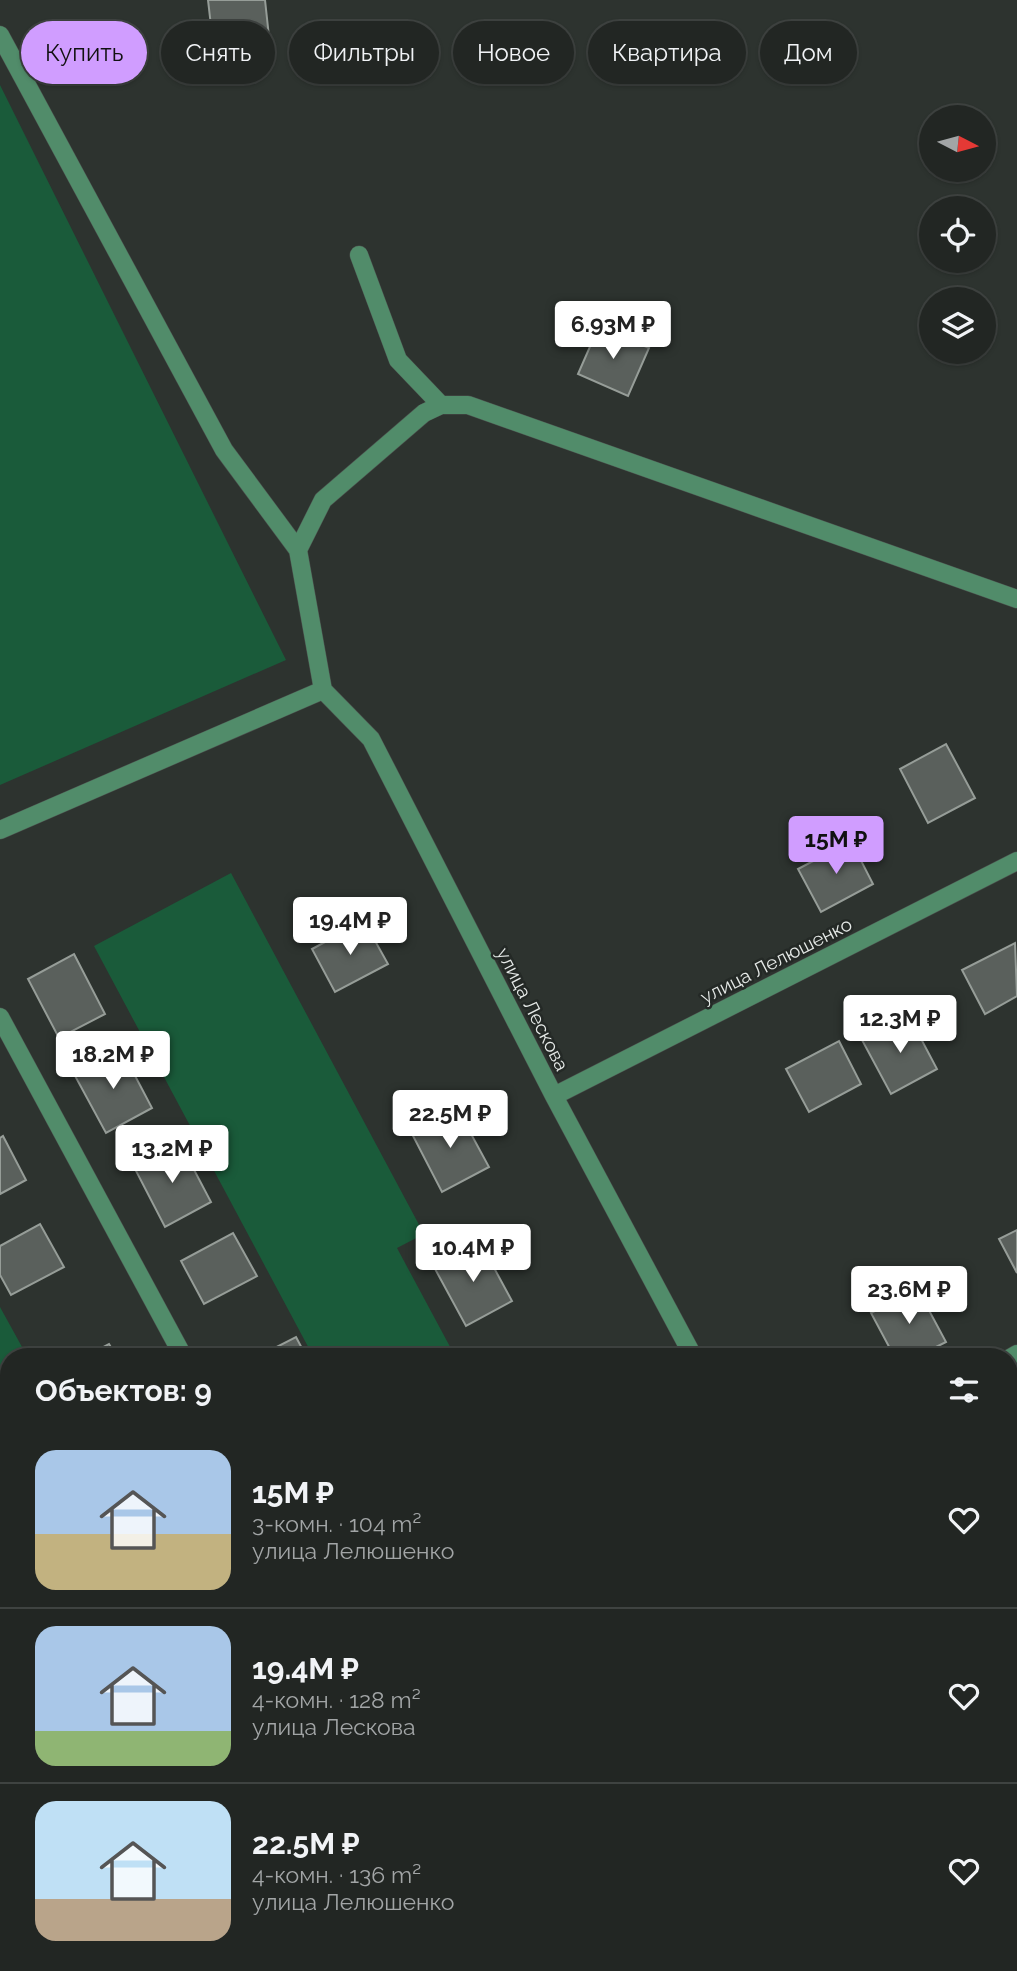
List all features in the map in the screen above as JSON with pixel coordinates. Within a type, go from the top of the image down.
[{"type":"street","points":[[0,35],[224,450],[298,550],[323,690],[0,830]]},
{"type":"street","points":[[359,255],[398,360],[442,405]]},
{"type":"street","points":[[298,550],[323,500],[424,413],[442,405],[468,405],[1017,599]]},
{"type":"street","name":"улица Лескова","points":[[323,690],[371,739],[554,1096],[689,1348]]},
{"type":"street","name":"улица Лелюшенко","points":[[554,1096],[1017,861]]},
{"type":"street","points":[[0,1017],[179,1348]]},
{"type":"green space","points":[[0,85],[286,660],[0,785]]},
{"type":"green space","points":[[231,873],[424,1234],[397,1248],[451,1348],[309,1348],[94,946]]},
{"type":"green space","points":[[0,1307],[23,1348],[0,1348]]},
{"type":"building","points":[[208,0],[265,0],[267,21],[210,21]]},
{"type":"building","points":[[599,326],[649,348],[628,396],[578,374]]},
{"type":"building","points":[[946,744],[975,798],[928,823],[900,769]]},
{"type":"building","points":[[851,841],[873,884],[821,912],[798,869]]},
{"type":"building","points":[[364,921],[388,964],[335,992],[312,949]]},
{"type":"building","points":[[1015,943],[1017,996],[985,1014],[962,970]]},
{"type":"building","points":[[74,954],[105,1014],[59,1038],[28,979]]},
{"type":"building","points":[[909,1016],[937,1069],[891,1094],[862,1040]]},
{"type":"building","points":[[839,1041],[861,1084],[809,1112],[786,1069]]},
{"type":"building","points":[[121,1049],[152,1108],[106,1133],[74,1074]]},
{"type":"building","points":[[457,1108],[489,1167],[442,1192],[411,1132]]},
{"type":"building","points":[[3,1136],[26,1180],[0,1194],[0,1138]]},
{"type":"building","points":[[180,1143],[211,1202],[165,1227],[134,1167]]},
{"type":"building","points":[[40,1224],[64,1267],[11,1295],[0,1275],[0,1246]]},
{"type":"building","points":[[1017,1230],[1017,1273],[999,1239]]},
{"type":"building","points":[[233,1233],[257,1276],[204,1304],[181,1261]]},
{"type":"building","points":[[480,1242],[512,1301],[466,1326],[434,1267]]},
{"type":"building","points":[[917,1288],[946,1342],[934,1348],[890,1348],[871,1313]]},
{"type":"building","points":[[296,1337],[302,1348],[275,1348]]}]
